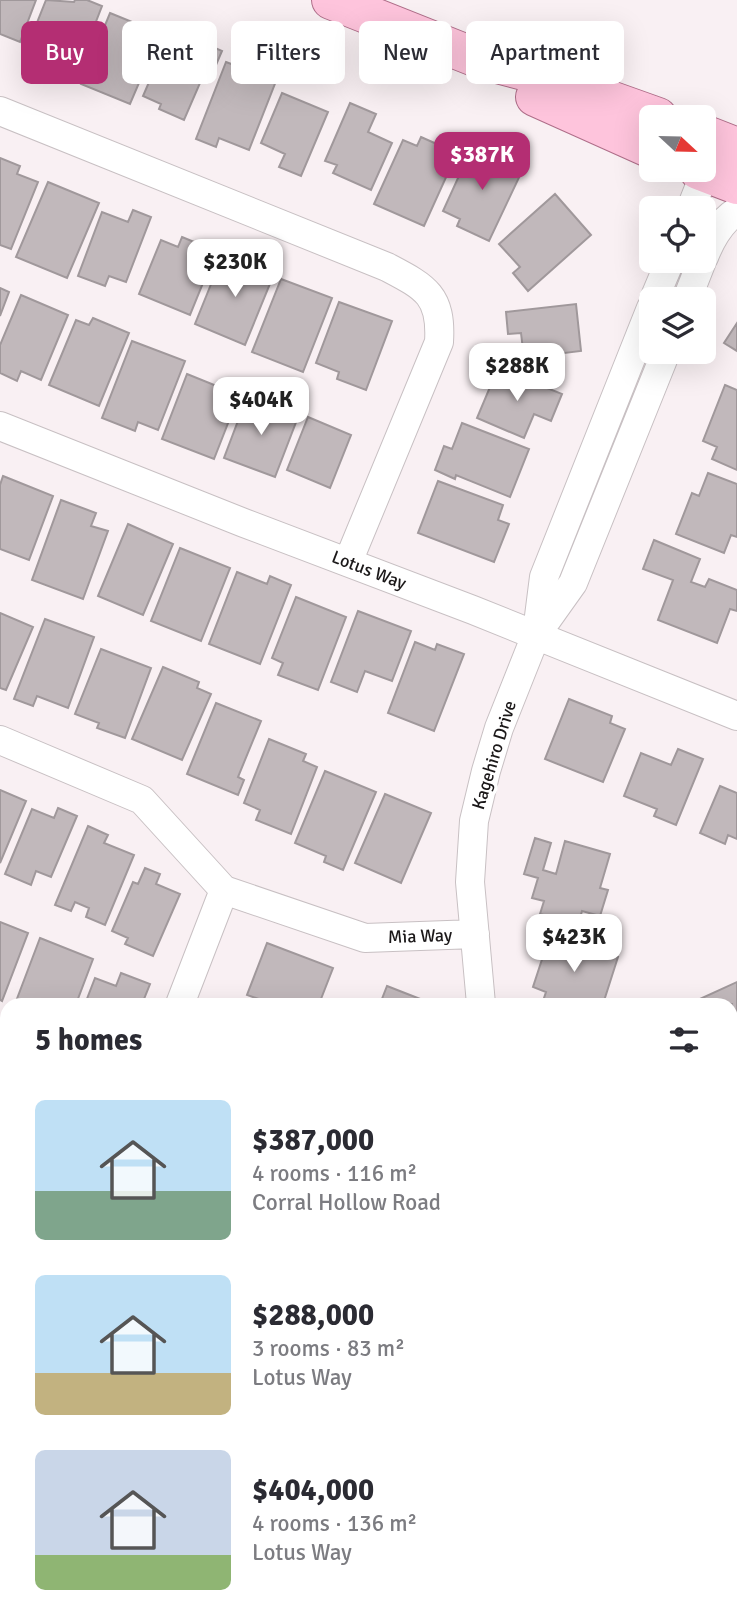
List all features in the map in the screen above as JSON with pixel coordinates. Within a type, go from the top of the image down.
[{"type":"main road","points":[[331,0],[466,54]]},
{"type":"main road","points":[[515,84],[551,105],[639,144]]},
{"type":"main road","points":[[565,84],[639,110]]},
{"type":"main road","points":[[716,139],[737,147]]},
{"type":"street","points":[[0,111],[387,267],[429,294],[438,307],[439,342],[348,562]]},
{"type":"street","points":[[701,196],[719,173]]},
{"type":"street","points":[[716,232],[726,218],[737,211]]},
{"type":"street","points":[[536,635],[544,577],[639,338]]},
{"type":"street","points":[[536,635],[573,583],[661,364]]},
{"type":"street","name":"Lotus Way","points":[[0,426],[737,716]]},
{"type":"street","name":"Kagehiro Drive","points":[[480,998],[470,881],[474,821],[499,728],[536,635]]},
{"type":"street","points":[[0,740],[142,800],[224,890],[182,998]]},
{"type":"street","name":"Mia Way","points":[[224,890],[365,938],[475,934]]},
{"type":"building","points":[[0,0],[36,0],[28,21],[21,21],[20,42],[0,34]]},
{"type":"building","points":[[46,0],[87,0],[102,6],[96,21],[38,21]]},
{"type":"building","points":[[110,13],[130,21],[122,21],[122,84],[139,84],[130,104],[81,84],[108,84],[107,21]]},
{"type":"building","points":[[217,49],[222,51],[217,63]]},
{"type":"building","points":[[226,62],[231,64],[231,84],[275,84],[249,150],[219,138],[216,147],[196,139]]},
{"type":"building","points":[[148,84],[200,84],[184,120],[159,109],[161,104],[143,96]]},
{"type":"building","points":[[282,93],[328,112],[301,176],[279,167],[285,154],[261,143]]},
{"type":"building","points":[[350,103],[376,114],[368,132],[392,143],[371,190],[333,173],[337,165],[325,161]]},
{"type":"building","points":[[421,137],[457,153],[424,226],[374,204],[403,140],[417,146]]},
{"type":"building","points":[[473,145],[523,169],[489,241],[457,226],[460,219],[443,211]]},
{"type":"building","points":[[0,158],[20,166],[17,174],[38,182],[11,249],[0,245]]},
{"type":"building","points":[[48,182],[99,203],[67,278],[16,257]]},
{"type":"building","points":[[555,194],[591,235],[528,291],[513,273],[520,267],[499,244]]},
{"type":"building","points":[[133,210],[151,217],[126,282],[109,276],[105,286],[78,276],[102,212],[128,222]]},
{"type":"building","points":[[182,237],[216,251],[190,315],[139,294],[161,240],[178,247]]},
{"type":"building","points":[[222,257],[243,266],[247,257],[276,269],[245,345],[195,324]]},
{"type":"building","points":[[281,279],[332,298],[303,372],[252,352]]},
{"type":"building","points":[[0,288],[9,292],[0,316]]},
{"type":"building","points":[[21,295],[68,315],[41,380],[21,371],[17,381],[0,373],[0,345]]},
{"type":"building","points":[[339,302],[392,321],[366,390],[337,379],[339,372],[316,363]]},
{"type":"building","points":[[576,304],[581,351],[524,358],[521,333],[508,334],[506,312]]},
{"type":"building","points":[[93,318],[129,333],[99,406],[49,385],[76,320],[89,325]]},
{"type":"building","points":[[737,323],[737,351],[724,343]]},
{"type":"building","points":[[132,341],[185,361],[158,430],[138,422],[135,431],[102,418]]},
{"type":"building","points":[[498,368],[562,394],[551,421],[534,414],[524,438],[477,418]]},
{"type":"building","points":[[187,374],[239,395],[214,459],[162,439]]},
{"type":"building","points":[[725,385],[737,390],[737,470],[712,459],[717,447],[703,441]]},
{"type":"building","points":[[247,397],[298,417],[275,477],[224,458]]},
{"type":"building","points":[[308,417],[351,435],[330,488],[287,470]]},
{"type":"building","points":[[462,423],[529,449],[510,497],[456,475],[455,479],[435,470],[444,446],[452,449]]},
{"type":"building","points":[[708,473],[737,484],[737,537],[731,535],[724,553],[676,534],[692,493],[699,496]]},
{"type":"building","points":[[3,476],[53,496],[29,560],[0,549],[0,485]]},
{"type":"building","points":[[438,481],[503,505],[498,520],[509,524],[494,562],[418,533]]},
{"type":"building","points":[[61,500],[96,513],[91,526],[108,531],[83,599],[32,580]]},
{"type":"building","points":[[128,524],[173,544],[143,615],[98,596]]},
{"type":"building","points":[[654,540],[700,559],[691,582],[705,587],[709,579],[737,590],[737,611],[730,609],[717,643],[658,620],[673,580],[643,569]]},
{"type":"building","points":[[180,548],[230,568],[201,641],[151,621]]},
{"type":"building","points":[[237,572],[267,584],[270,576],[291,585],[260,664],[209,644]]},
{"type":"building","points":[[296,597],[346,617],[318,690],[278,675],[283,663],[272,658]]},
{"type":"building","points":[[358,611],[411,631],[392,681],[365,671],[357,692],[331,682]]},
{"type":"building","points":[[0,613],[33,627],[6,690],[0,688]]},
{"type":"building","points":[[45,619],[94,637],[68,708],[37,696],[33,706],[14,699]]},
{"type":"building","points":[[415,642],[435,650],[437,644],[464,654],[434,731],[388,713]]},
{"type":"building","points":[[101,649],[151,668],[125,738],[97,728],[99,723],[75,714]]},
{"type":"building","points":[[163,667],[199,682],[197,688],[211,694],[182,760],[132,739]]},
{"type":"building","points":[[569,699],[612,716],[610,723],[625,729],[603,782],[545,759]]},
{"type":"building","points":[[216,703],[261,721],[238,777],[244,780],[238,795],[187,774]]},
{"type":"building","points":[[269,739],[306,754],[303,761],[317,767],[291,834],[256,820],[260,810],[244,803]]},
{"type":"building","points":[[678,749],[703,759],[676,825],[654,816],[657,809],[624,796],[641,753],[671,765]]},
{"type":"building","points":[[325,771],[376,792],[343,870],[324,862],[326,856],[295,843]]},
{"type":"building","points":[[720,786],[737,793],[737,839],[728,835],[725,844],[700,833]]},
{"type":"building","points":[[0,790],[26,801],[0,863]]},
{"type":"building","points":[[385,794],[431,813],[401,883],[355,863]]},
{"type":"building","points":[[58,808],[77,816],[51,877],[36,871],[31,885],[5,874],[32,809],[54,818]]},
{"type":"building","points":[[88,826],[108,835],[104,843],[134,855],[105,925],[86,917],[89,908],[75,902],[71,911],[55,905]]},
{"type":"building","points":[[535,838],[551,843],[543,870],[556,874],[565,841],[610,854],[600,888],[608,890],[600,916],[582,911],[578,925],[540,914],[544,901],[532,898],[538,878],[524,874]]},
{"type":"building","points":[[145,868],[160,874],[156,884],[180,894],[153,956],[125,944],[128,938],[112,931],[133,882],[138,884]]},
{"type":"building","points":[[0,922],[28,933],[3,998],[0,998]]},
{"type":"building","points":[[550,935],[618,957],[605,998],[544,998],[546,992],[533,987]]},
{"type":"building","points":[[40,938],[93,959],[78,998],[17,998]]},
{"type":"building","points":[[267,943],[333,968],[321,998],[256,998],[247,995]]},
{"type":"building","points":[[121,973],[150,984],[144,998],[87,998],[95,978],[116,986]]},
{"type":"building","points":[[737,982],[737,998],[702,998]]},
{"type":"building","points":[[387,986],[418,998],[382,998]]}]
